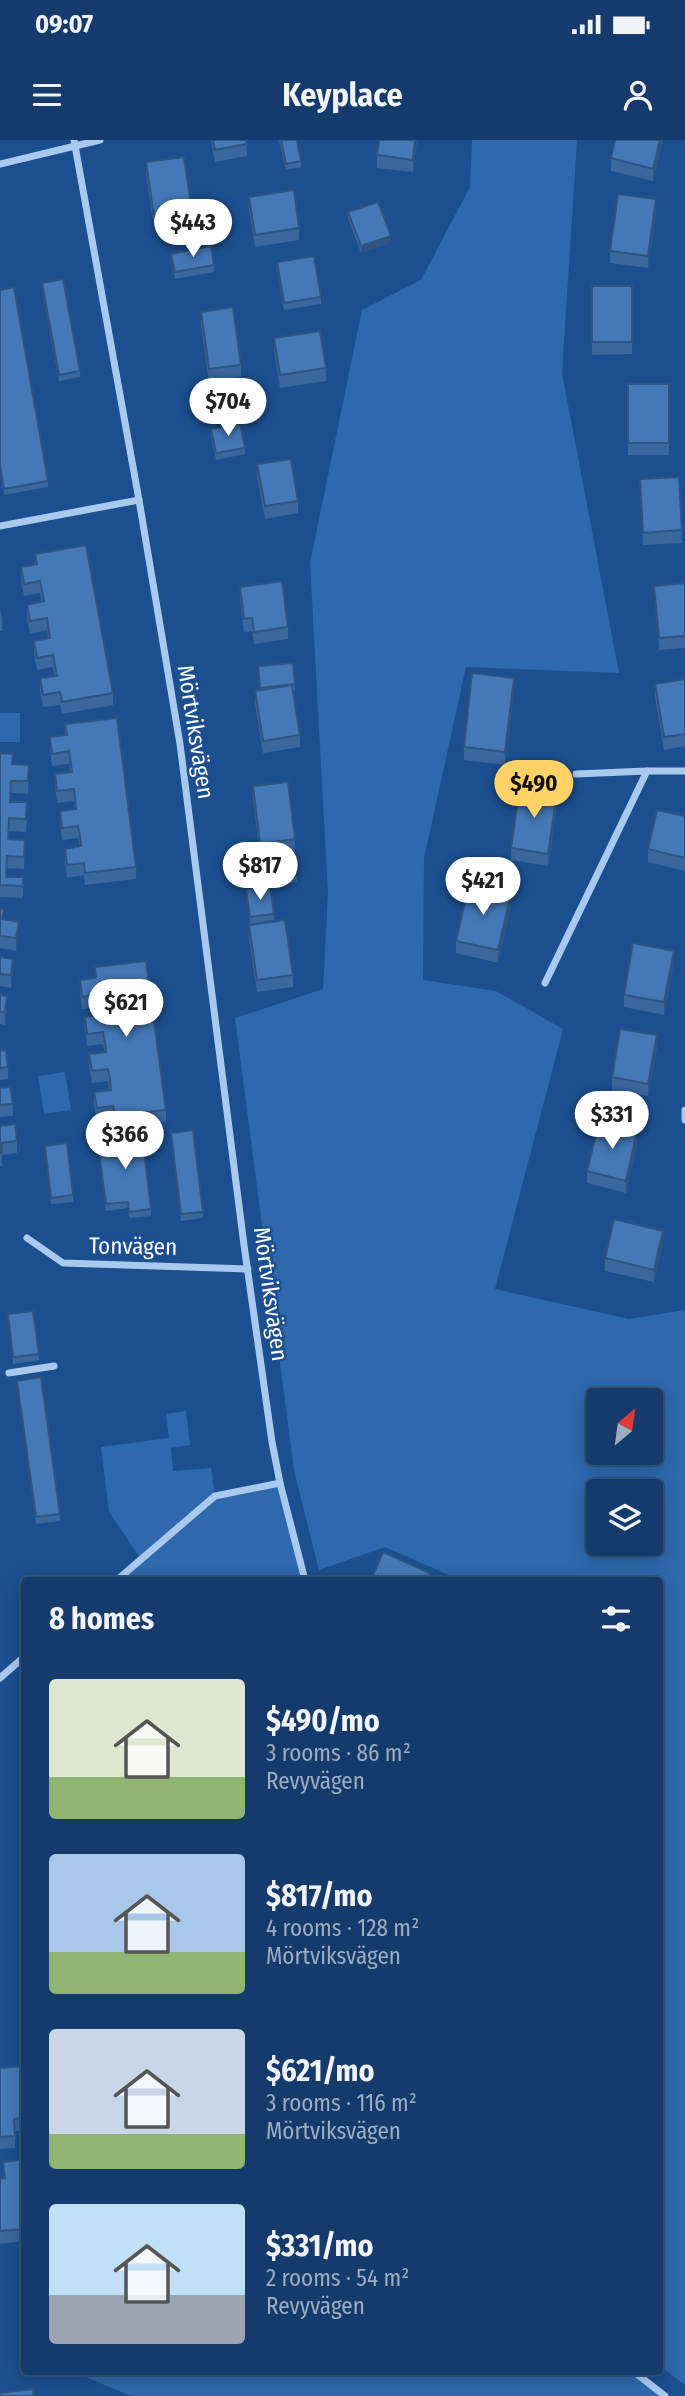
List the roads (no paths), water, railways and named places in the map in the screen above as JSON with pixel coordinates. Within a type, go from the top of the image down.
[{"type":"street","points":[[0,164],[75,143],[100,140]]},
{"type":"street","name":"Mörtviksvägen","points":[[75,143],[180,744],[248,1269],[280,1483],[304,1577]]},
{"type":"street","points":[[0,526],[139,500]]},
{"type":"street","points":[[545,983],[647,771]]},
{"type":"street","points":[[576,774],[685,771]]},
{"type":"street","points":[[685,1110],[685,1120]]},
{"type":"street","name":"Tonvägen","points":[[27,1238],[63,1264],[248,1269]]},
{"type":"street","points":[[9,1373],[54,1366]]},
{"type":"street","points":[[122,1577],[215,1496],[280,1483]]},
{"type":"street","points":[[0,1678],[21,1660]]},
{"type":"street","points":[[638,2375],[665,2396]]}]
